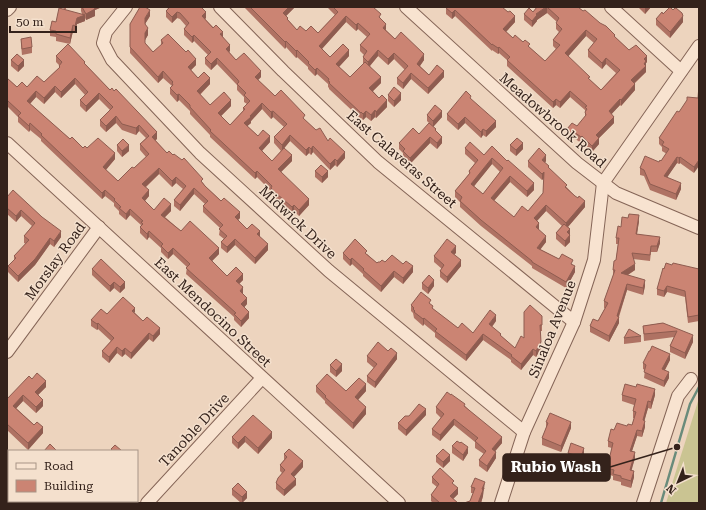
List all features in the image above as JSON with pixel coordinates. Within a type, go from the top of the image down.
[{"type":"street","points":[[7,10],[10,7]]},
{"type":"street","name":"Midwick Drive","points":[[126,7],[106,32],[103,42],[112,60],[200,153],[329,271],[524,432]]},
{"type":"street","name":"East Calaveras Street","points":[[220,7],[283,71],[378,162],[505,268],[574,322]]},
{"type":"street","name":"Meadowbrook Road","points":[[406,7],[577,163],[616,193],[699,228]]},
{"type":"street","points":[[611,7],[681,71]]},
{"type":"street","name":"Sinaloa Avenue","points":[[501,503],[524,432],[574,322],[594,260],[603,183],[699,46]]},
{"type":"street","name":"East Mendocino Street","points":[[7,142],[399,503]]},
{"type":"street","name":"Morslay Road","points":[[7,352],[99,227]]},
{"type":"street","name":"Tanoble Drive","points":[[147,503],[262,378]]},
{"type":"street","points":[[643,503],[678,396],[691,379]]},
{"type":"shaded area","points":[[699,398],[699,503],[666,503]]},
{"type":"building","points":[[82,7],[94,7],[95,9],[86,14]]},
{"type":"building","points":[[140,7],[145,7],[150,10],[145,18],[145,24],[148,28],[145,33],[145,43],[153,52],[163,43],[161,40],[168,34],[186,52],[188,50],[196,59],[188,67],[198,78],[204,72],[210,78],[197,91],[210,105],[224,92],[231,100],[218,113],[230,125],[245,109],[243,108],[250,101],[244,95],[246,93],[237,84],[239,82],[238,80],[217,58],[211,64],[205,58],[211,52],[194,35],[192,37],[184,29],[189,23],[180,13],[177,12],[172,17],[166,11],[170,7],[201,7],[206,12],[202,16],[213,28],[216,25],[223,32],[220,34],[230,45],[226,49],[236,60],[244,53],[261,71],[255,77],[275,96],[281,90],[305,115],[303,118],[316,130],[320,128],[328,141],[330,138],[345,152],[337,161],[335,159],[330,164],[313,146],[311,149],[309,147],[306,150],[290,135],[282,145],[274,137],[287,124],[262,103],[244,123],[258,136],[263,130],[270,136],[259,148],[272,161],[284,148],[292,155],[278,169],[309,199],[299,210],[294,205],[292,207],[277,194],[271,188],[272,186],[257,171],[255,173],[210,131],[211,130],[190,107],[190,105],[179,94],[177,95],[170,88],[173,85],[173,82],[163,71],[158,77],[130,47],[130,24]]},
{"type":"building","points":[[250,7],[289,7],[283,13],[297,30],[300,26],[306,31],[311,26],[318,33],[338,12],[333,7],[373,7],[381,14],[379,17],[386,24],[383,28],[395,39],[401,32],[424,54],[417,64],[429,75],[437,65],[444,71],[428,88],[411,73],[403,83],[397,78],[408,66],[394,53],[388,59],[378,50],[368,62],[363,57],[367,51],[360,45],[370,34],[358,23],[356,25],[346,16],[319,46],[330,57],[343,44],[349,50],[336,64],[350,77],[365,62],[381,77],[369,88],[379,98],[382,95],[387,100],[376,112],[375,110],[371,115],[366,111],[363,114],[329,83],[329,79],[317,68],[315,70],[297,50],[296,51],[286,41],[285,42]]},
{"type":"building","points":[[502,7],[508,12],[510,11],[515,16],[503,29],[513,38],[515,35],[523,42],[525,40],[530,44],[528,46],[545,61],[560,45],[553,40],[562,29],[556,23],[559,18],[547,7],[578,7],[583,11],[585,10],[600,23],[606,26],[629,50],[636,45],[647,56],[644,59],[646,61],[644,64],[646,66],[631,80],[635,84],[609,111],[614,117],[596,135],[599,138],[592,146],[582,136],[581,137],[574,132],[572,134],[567,129],[572,123],[577,126],[586,115],[585,112],[587,109],[585,107],[587,106],[570,91],[560,102],[556,99],[553,102],[507,60],[510,57],[499,47],[498,48],[492,45],[455,10],[452,13],[446,8]],"holes":[[[586,30],[597,39],[588,50],[602,63],[606,58],[620,70],[601,90],[565,53]]]},
{"type":"building","points":[[537,7],[546,7],[536,14],[537,15],[532,21],[524,14],[529,8],[533,12]]},
{"type":"building","points":[[670,7],[673,10],[676,8],[682,13],[683,16],[670,32],[656,19],[662,12],[663,14]]},
{"type":"building","points":[[59,8],[85,15],[77,18],[75,26],[73,25],[70,38],[56,34],[56,31],[50,30],[52,21],[56,22]]},
{"type":"building","points":[[31,37],[32,47],[22,49],[21,39]]},
{"type":"building","points":[[68,44],[110,90],[112,88],[114,91],[116,89],[157,132],[152,137],[167,153],[169,151],[182,160],[184,158],[203,179],[201,181],[205,186],[221,201],[224,198],[240,212],[235,217],[247,229],[252,224],[260,231],[257,234],[268,244],[255,258],[235,239],[227,247],[221,242],[227,236],[219,229],[223,225],[203,206],[208,201],[194,188],[180,205],[174,200],[186,186],[176,177],[172,181],[159,168],[142,184],[149,190],[142,198],[154,210],[164,198],[171,204],[161,215],[181,231],[190,221],[219,248],[209,258],[227,276],[236,267],[243,274],[236,281],[243,287],[240,291],[247,298],[241,304],[249,312],[241,321],[234,314],[236,313],[186,268],[190,264],[173,248],[168,253],[161,246],[163,244],[149,231],[147,234],[140,227],[143,224],[141,222],[143,221],[130,209],[126,214],[119,208],[121,207],[114,200],[115,199],[105,190],[102,193],[30,123],[29,126],[18,116],[21,113],[8,101],[7,102],[7,78],[17,87],[22,82],[27,87],[37,76],[44,82],[60,67],[59,66],[62,62],[56,56]],"holes":[[[75,78],[88,92],[80,100],[86,106],[99,93],[113,107],[100,120],[106,126],[116,116],[122,124],[136,128],[139,125],[149,136],[140,144],[149,154],[134,168],[132,167],[118,181],[103,167],[115,153],[98,138],[87,148],[85,146],[83,148],[72,137],[70,139],[27,101],[36,91],[44,98],[55,86],[61,92]]]},
{"type":"building","points":[[17,54],[24,60],[18,66],[11,60]]},
{"type":"building","points":[[699,85],[699,160],[694,167],[680,157],[677,157],[664,176],[681,183],[676,194],[650,184],[644,170],[640,168],[645,156],[659,162],[660,160],[661,161],[669,149],[662,145],[664,142],[659,138],[677,111],[679,112],[687,100],[687,97],[698,98]]},
{"type":"building","points":[[394,87],[401,93],[394,101],[388,95]]},
{"type":"building","points":[[466,91],[471,96],[470,98],[496,121],[486,131],[483,129],[481,132],[465,117],[458,124],[447,114]]},
{"type":"building","points":[[435,105],[442,111],[433,121],[427,115]]},
{"type":"building","points":[[429,123],[442,137],[437,143],[430,137],[410,158],[403,151],[405,149],[399,143],[413,128],[419,134]]},
{"type":"building","points":[[517,138],[523,143],[516,150],[510,145]]},
{"type":"building","points":[[123,139],[129,145],[122,151],[117,145]]},
{"type":"building","points":[[470,142],[484,155],[492,146],[507,161],[508,160],[534,183],[527,191],[510,176],[491,198],[514,217],[522,206],[528,211],[543,193],[544,172],[542,174],[528,161],[539,148],[546,155],[542,160],[567,185],[565,187],[575,196],[578,198],[579,196],[585,201],[566,223],[546,205],[534,218],[539,223],[536,227],[546,236],[537,248],[559,259],[562,254],[573,260],[571,264],[575,266],[566,282],[532,262],[460,201],[462,197],[455,191],[470,173],[469,171],[478,160],[465,148]],"holes":[[[492,158],[503,168],[483,194],[471,184]]]},
{"type":"building","points":[[321,165],[328,171],[322,177],[315,171]]},
{"type":"building","points":[[13,190],[42,217],[61,231],[54,241],[50,238],[35,259],[18,276],[8,266],[16,258],[14,256],[29,240],[24,236],[35,223],[21,210],[16,216],[7,208],[7,197]]},
{"type":"building","points":[[629,214],[639,215],[636,234],[660,237],[657,246],[651,246],[650,255],[632,253],[635,264],[621,273],[645,280],[643,288],[627,284],[617,316],[619,317],[609,336],[590,326],[593,319],[598,321],[608,303],[604,301],[615,270],[613,270],[619,238],[616,238],[618,226],[621,227],[622,217],[628,218]]},
{"type":"building","points":[[564,224],[570,229],[567,232],[570,235],[565,241],[556,233]]},
{"type":"building","points":[[355,239],[367,251],[365,253],[377,263],[382,260],[385,262],[392,255],[403,264],[406,261],[413,266],[403,278],[394,271],[381,286],[352,258],[350,260],[343,253]]},
{"type":"building","points":[[447,239],[456,246],[451,252],[461,260],[447,277],[440,271],[444,265],[434,256]]},
{"type":"building","points":[[101,259],[125,282],[120,287],[114,282],[110,286],[92,269]]},
{"type":"building","points":[[666,263],[672,265],[673,263],[699,269],[699,315],[688,317],[685,291],[667,286],[664,291],[657,289]]},
{"type":"building","points":[[429,275],[434,280],[428,288],[422,283]]},
{"type":"building","points":[[421,292],[431,300],[429,303],[433,306],[432,308],[458,328],[462,323],[473,333],[490,310],[496,315],[489,324],[515,348],[521,336],[524,338],[524,312],[530,305],[542,316],[542,325],[540,325],[541,342],[536,351],[533,349],[521,364],[511,356],[512,355],[483,334],[466,355],[435,331],[437,329],[424,318],[423,319],[414,312],[414,308],[411,305]]},
{"type":"building","points":[[123,297],[135,308],[132,311],[143,321],[147,317],[160,328],[153,336],[149,333],[131,353],[125,348],[122,351],[117,347],[109,357],[102,351],[114,338],[98,323],[97,324],[91,320],[101,309],[107,314]]},
{"type":"building","points":[[663,323],[693,335],[685,353],[670,346],[677,331],[644,334],[643,326]]},
{"type":"building","points":[[629,329],[641,336],[624,338]]},
{"type":"building","points":[[378,342],[388,351],[391,348],[397,353],[375,382],[367,376],[377,364],[367,356]]},
{"type":"building","points":[[652,346],[670,354],[662,369],[669,372],[664,381],[644,372],[646,365],[643,363]]},
{"type":"building","points":[[336,359],[342,364],[336,371],[330,365]]},
{"type":"building","points":[[37,373],[46,381],[35,392],[43,400],[36,407],[23,395],[13,406],[34,425],[37,422],[43,427],[28,443],[7,424],[7,399],[29,376],[32,379]]},
{"type":"building","points":[[327,374],[346,391],[359,378],[366,384],[355,397],[366,407],[353,423],[325,397],[326,396],[316,386]]},
{"type":"building","points":[[625,384],[636,387],[637,384],[655,389],[651,402],[648,401],[642,431],[637,430],[630,451],[635,452],[630,470],[634,471],[631,481],[613,474],[614,470],[607,468],[613,443],[608,441],[611,429],[614,430],[617,423],[627,426],[628,424],[632,425],[636,412],[633,411],[636,399],[622,395]]},
{"type":"building","points":[[447,392],[465,404],[464,406],[502,437],[492,449],[496,452],[487,466],[479,460],[486,451],[475,441],[478,438],[454,419],[440,435],[432,429],[444,414],[436,407]]},
{"type":"building","points":[[419,404],[426,409],[406,430],[398,423],[405,416],[409,416]]},
{"type":"building","points":[[550,413],[571,422],[561,446],[542,438]]},
{"type":"building","points":[[253,415],[272,432],[258,448],[245,436],[238,443],[232,437]]},
{"type":"building","points":[[457,441],[468,447],[463,455],[452,446]]},
{"type":"building","points":[[571,443],[584,448],[581,457],[568,453]]},
{"type":"building","points":[[50,444],[56,450],[45,450]]},
{"type":"building","points":[[115,445],[121,450],[112,450],[111,449]]},
{"type":"building","points":[[289,449],[303,461],[291,474],[296,479],[284,490],[276,483],[278,478],[285,470],[280,465],[287,457],[284,454]]},
{"type":"building","points":[[443,449],[450,455],[443,462],[436,456]]},
{"type":"building","points":[[440,468],[454,481],[452,483],[458,488],[450,496],[458,503],[440,503],[431,495],[439,484],[432,477]]},
{"type":"building","points":[[475,478],[485,482],[478,503],[464,503],[470,501],[475,488],[471,487]]},
{"type":"building","points":[[238,483],[247,492],[242,497],[232,489]]},
{"type":"waterway","points":[[661,503],[690,404],[699,387]]},
{"type":"place","name":"Rubio Wash","points":[[677,447]]}]
